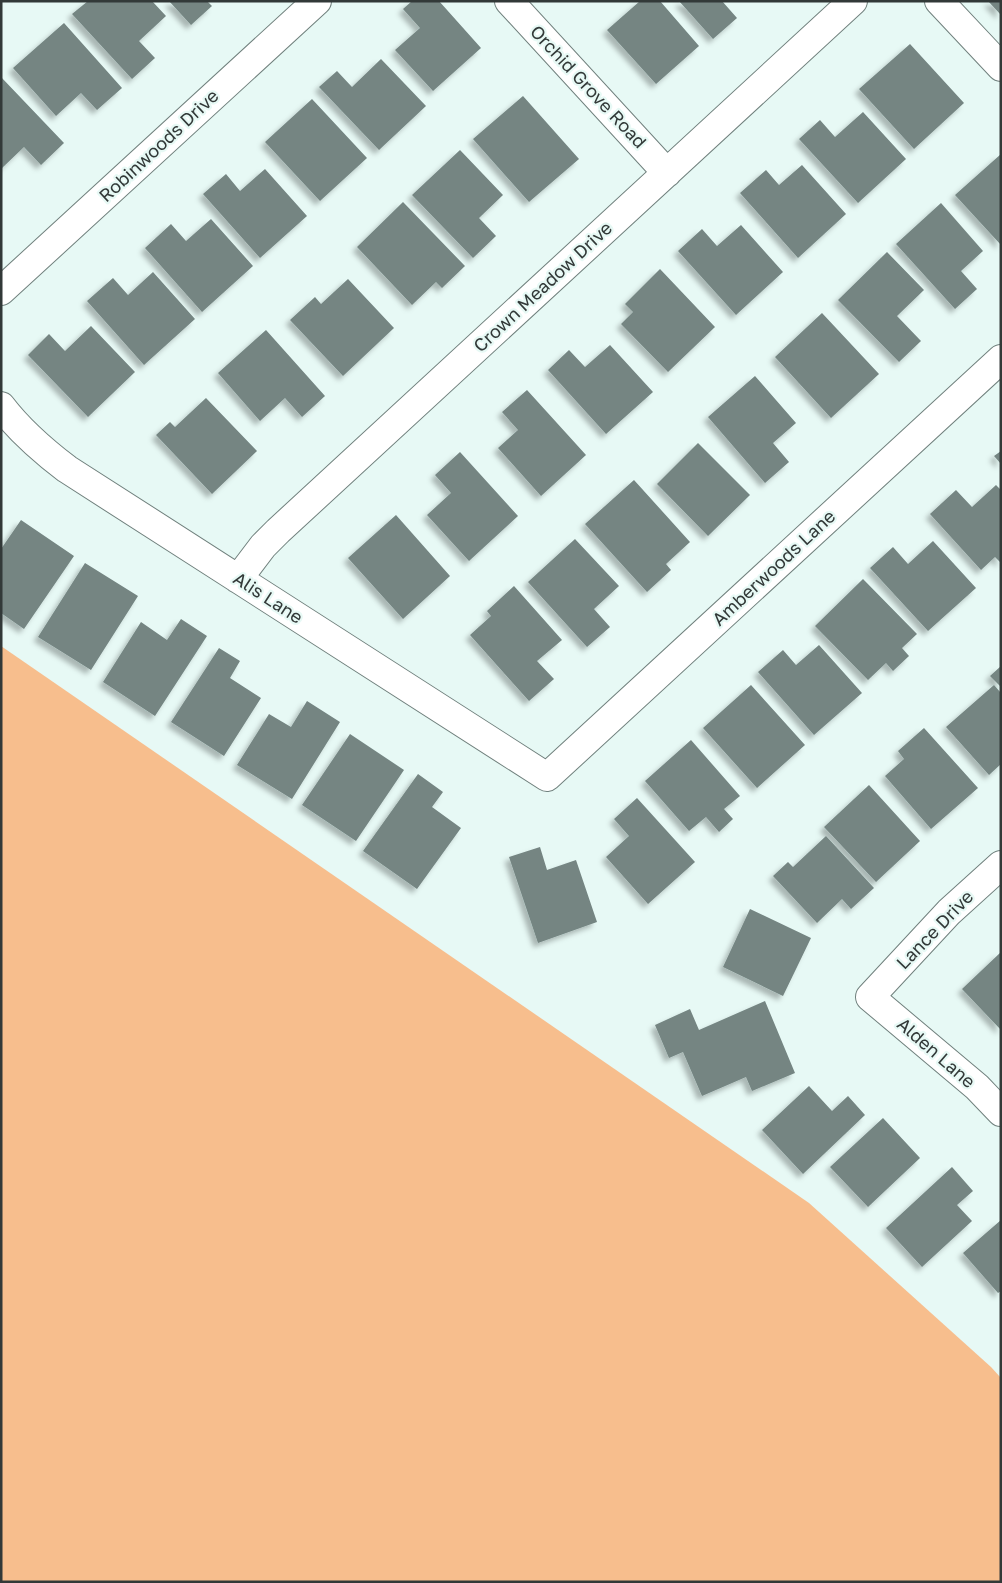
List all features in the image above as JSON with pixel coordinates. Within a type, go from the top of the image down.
[{"type":"street","name":"Robinwoods Drive","points":[[1,291],[317,1]]},
{"type":"street","name":"Orchid Grove Road","points":[[509,1],[667,173]]},
{"type":"street","name":"Crown Meadow Drive","points":[[238,578],[263,546],[278,531],[853,1]]},
{"type":"street","points":[[939,1],[1001,67]]},
{"type":"street","name":"Amberwoods Lane","points":[[547,777],[1001,359]]},
{"type":"street","name":"Alis Lane","points":[[1,406],[27,437],[67,469],[547,777]]},
{"type":"street","name":"Lance Drive","points":[[870,997],[949,912],[1001,865]]},
{"type":"street","name":"Alden Lane","points":[[870,997],[977,1088],[1001,1112]]},
{"type":"shaded area","points":[[1,646],[809,1203],[991,1367],[1001,1378],[1001,1582],[1,1582]]},
{"type":"building","points":[[88,1],[152,1],[166,16],[139,41],[155,58],[132,79],[72,14]]},
{"type":"building","points":[[169,1],[207,1],[212,6],[191,25]]},
{"type":"building","points":[[412,1],[439,1],[481,48],[433,91],[395,50],[420,28],[403,9]]},
{"type":"building","points":[[640,1],[660,1],[699,46],[656,84],[607,30]]},
{"type":"building","points":[[679,1],[722,1],[737,18],[713,39]]},
{"type":"building","points":[[988,1],[1001,1],[1001,15]]},
{"type":"building","points":[[64,23],[122,88],[97,110],[81,93],[56,116],[13,68]]},
{"type":"building","points":[[910,44],[964,103],[914,149],[859,89]]},
{"type":"building","points":[[381,59],[426,106],[379,150],[319,87],[337,71],[352,87]]},
{"type":"building","points":[[1,77],[64,143],[41,165],[24,147],[1,169]]},
{"type":"building","points":[[523,96],[579,159],[529,202],[473,139]]},
{"type":"building","points":[[312,99],[367,158],[320,201],[265,142]]},
{"type":"building","points":[[863,112],[906,159],[858,203],[799,139],[820,120],[835,137]]},
{"type":"building","points":[[460,150],[503,195],[479,218],[496,236],[473,258],[412,195]]},
{"type":"building","points":[[1001,154],[1001,245],[955,195]]},
{"type":"building","points":[[802,165],[846,214],[798,258],[740,193],[766,170],[779,185]]},
{"type":"building","points":[[265,169],[307,216],[260,258],[203,194],[226,174],[240,191]]},
{"type":"building","points":[[403,202],[465,266],[442,288],[436,282],[412,305],[357,247]]},
{"type":"building","points":[[941,203],[983,251],[961,271],[977,289],[955,309],[896,244]]},
{"type":"building","points":[[211,219],[253,266],[202,312],[145,248],[171,224],[186,241]]},
{"type":"building","points":[[741,225],[783,272],[736,315],[678,251],[702,229],[717,246]]},
{"type":"building","points":[[887,252],[924,290],[897,316],[921,341],[899,362],[838,300]]},
{"type":"building","points":[[660,269],[715,327],[668,372],[621,324],[633,312],[625,304]]},
{"type":"building","points":[[153,272],[195,319],[144,365],[87,301],[113,278],[128,295]]},
{"type":"building","points":[[348,279],[394,328],[343,376],[290,320],[315,297],[321,304]]},
{"type":"building","points":[[822,313],[879,374],[831,418],[775,357]]},
{"type":"building","points":[[91,326],[135,372],[88,417],[28,355],[49,334],[65,351]]},
{"type":"building","points":[[266,330],[325,396],[302,417],[285,398],[260,421],[218,373]]},
{"type":"building","points":[[610,345],[653,392],[606,434],[548,370],[569,350],[585,367]]},
{"type":"building","points":[[755,376],[796,423],[773,443],[789,462],[765,483],[708,417]]},
{"type":"building","points":[[527,390],[586,455],[541,496],[498,448],[518,430],[502,412]]},
{"type":"building","points":[[206,398],[257,451],[212,494],[156,435],[170,422],[175,427]]},
{"type":"building","points":[[698,443],[750,495],[708,536],[657,484]]},
{"type":"building","points":[[1001,451],[1001,464],[994,456]]},
{"type":"building","points":[[460,452],[518,516],[469,561],[427,515],[451,493],[435,475]]},
{"type":"building","points":[[634,480],[690,542],[666,564],[671,570],[647,592],[585,524]]},
{"type":"building","points":[[996,485],[1001,490],[1001,563],[995,557],[981,570],[930,514],[956,490],[972,507]]},
{"type":"building","points":[[396,515],[450,576],[403,619],[348,558]]},
{"type":"building","points":[[21,520],[74,556],[24,629],[1,613],[1,549]]},
{"type":"building","points":[[575,539],[619,586],[594,609],[610,627],[587,647],[528,582]]},
{"type":"building","points":[[933,541],[976,588],[928,631],[870,568],[893,547],[908,564]]},
{"type":"building","points":[[85,563],[138,596],[91,670],[38,637]]},
{"type":"building","points":[[863,579],[917,634],[902,648],[909,656],[893,671],[886,663],[868,680],[815,626]]},
{"type":"building","points":[[514,586],[562,640],[537,661],[554,679],[529,701],[470,635],[491,616],[487,611]]},
{"type":"building","points":[[181,619],[207,636],[155,716],[103,682],[141,622],[167,640]]},
{"type":"building","points":[[819,645],[862,693],[814,735],[758,672],[783,650],[796,665]]},
{"type":"building","points":[[219,648],[240,661],[230,678],[261,698],[224,756],[171,722]]},
{"type":"building","points":[[1001,666],[1001,687],[990,676]]},
{"type":"building","points":[[751,685],[805,745],[757,788],[703,728]]},
{"type":"building","points":[[994,685],[1001,693],[1001,764],[989,775],[946,727]]},
{"type":"building","points":[[307,701],[340,722],[292,799],[237,765],[269,714],[291,727]]},
{"type":"building","points":[[924,728],[978,788],[931,829],[885,776],[904,759],[898,751]]},
{"type":"building","points":[[350,734],[404,770],[356,841],[302,805]]},
{"type":"building","points":[[691,740],[740,796],[724,809],[733,819],[719,832],[706,817],[689,831],[645,781]]},
{"type":"building","points":[[418,774],[443,792],[432,807],[461,828],[417,889],[363,851]]},
{"type":"building","points":[[869,785],[920,841],[876,882],[824,827]]},
{"type":"building","points":[[637,798],[695,862],[648,904],[606,857],[629,836],[614,819]]},
{"type":"building","points":[[826,836],[874,888],[851,909],[842,899],[817,923],[773,876],[788,862],[793,867]]},
{"type":"building","points":[[540,847],[547,870],[576,860],[597,922],[538,943],[509,857]]},
{"type":"building","points":[[750,909],[811,938],[783,996],[723,967]]},
{"type":"building","points":[[1001,952],[1001,1030],[962,989]]},
{"type":"building","points":[[765,1001],[795,1073],[752,1091],[746,1077],[702,1096],[683,1052],[669,1058],[655,1025],[690,1009],[699,1030]]},
{"type":"building","points":[[809,1086],[832,1111],[848,1096],[865,1115],[803,1174],[762,1130]]},
{"type":"building","points":[[883,1118],[920,1158],[868,1207],[830,1167]]},
{"type":"building","points":[[952,1167],[973,1191],[957,1205],[972,1221],[922,1267],[886,1228]]},
{"type":"building","points":[[1001,1220],[1001,1291],[998,1293],[963,1253]]}]
